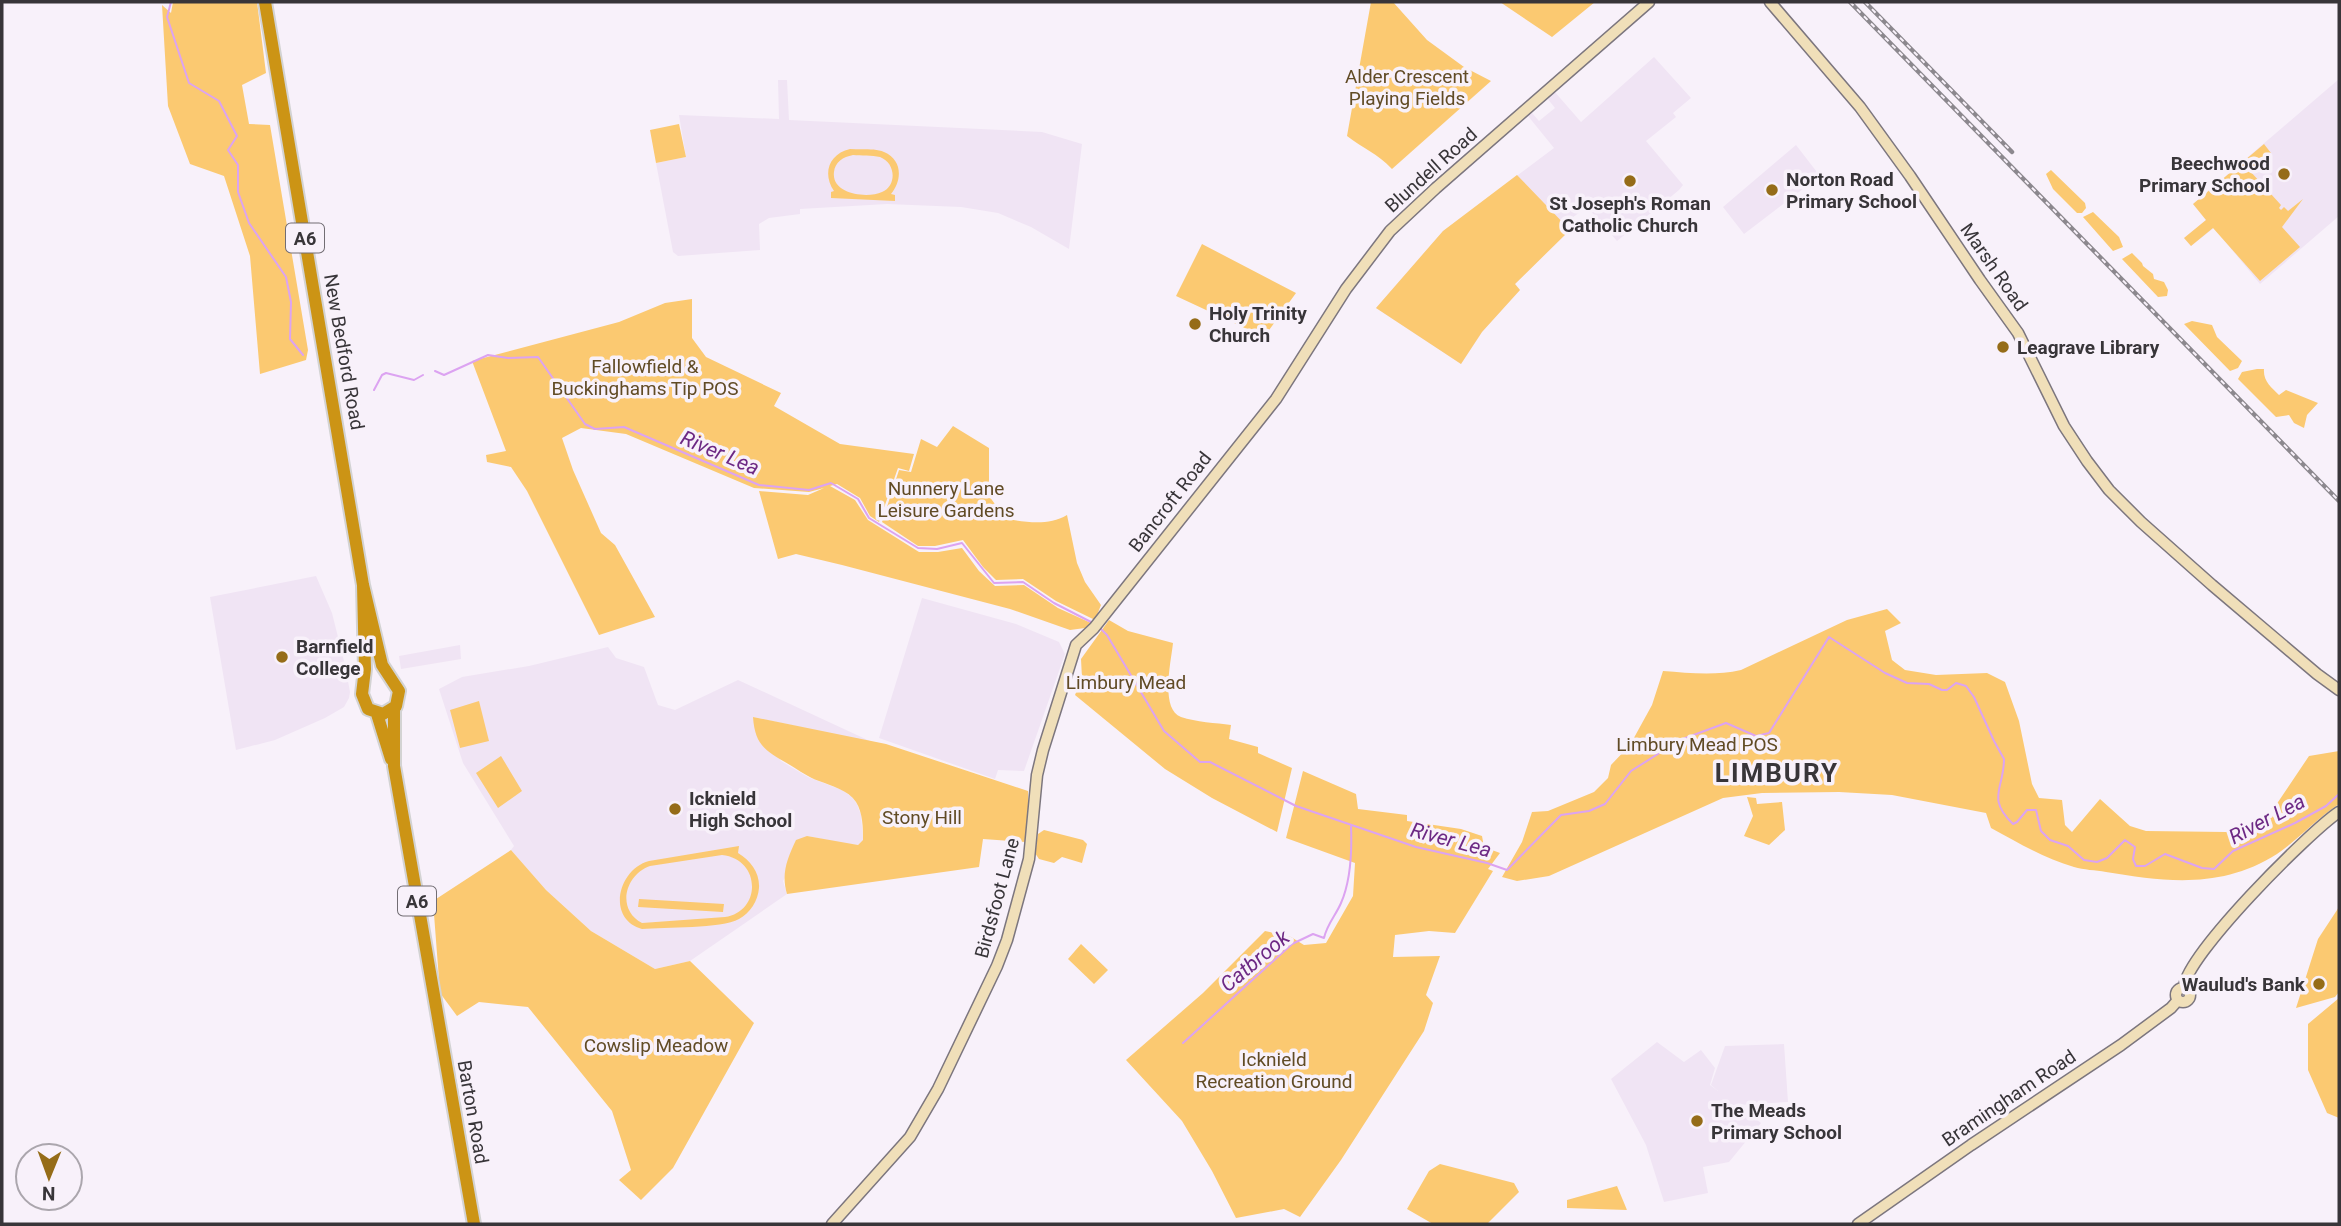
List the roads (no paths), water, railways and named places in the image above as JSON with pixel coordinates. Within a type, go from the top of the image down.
[{"type":"highway","name":"New Bedford Road","points":[[264,2],[363,585],[382,665],[391,680]]},
{"type":"highway","name":"New Bedford Road","points":[[363,585],[366,642],[363,688]]},
{"type":"highway","points":[[363,688],[376,677],[391,680]]},
{"type":"highway","name":"A6","points":[[391,680],[399,691],[394,709],[394,766]]},
{"type":"highway","name":"A6","points":[[363,688],[365,705],[377,714],[394,766]]},
{"type":"highway","points":[[377,714],[394,709]]},
{"type":"highway","name":"Barton Road","points":[[394,766],[474,1224]]},
{"type":"street","name":"Blundell Road","points":[[1276,399],[1346,289],[1391,231],[1445,180],[1649,2]]},
{"type":"street","name":"Marsh Road","points":[[1770,2],[1860,107],[1910,176],[2018,333],[2064,426],[2109,490],[2212,585],[2339,690]]},
{"type":"street","name":"Bancroft Road","points":[[1095,626],[1276,399]]},
{"type":"street","name":"Birdsfoot Lane","points":[[832,1224],[910,1137],[938,1089],[997,966],[1007,940],[1029,859],[1037,775],[1043,750],[1076,645],[1095,626]]},
{"type":"street","name":"Bramingham Road","points":[[1858,1224],[1971,1144],[2121,1045],[2178,1000],[2188,999],[2189,992],[2184,988],[2189,970],[2228,921],[2291,854],[2339,812]]},
{"type":"waterway","name":"River Lea","points":[[171,2],[167,17],[189,83],[219,101],[237,136],[228,150],[238,165],[238,192],[249,223],[286,277],[291,302],[290,339],[303,355]]},
{"type":"waterway","name":"River Lea","points":[[435,371],[444,375],[488,355],[508,358],[538,357],[585,424],[595,429],[624,427],[759,485],[809,490],[831,483],[858,499],[869,518],[918,548],[937,549],[962,543],[994,583],[1023,582],[1054,603],[1091,622]]},
{"type":"waterway","name":"River Lea","points":[[374,390],[382,375],[386,373],[414,380],[423,375]]},
{"type":"waterway","name":"River Lea","points":[[1099,627],[1107,635],[1164,731],[1200,762],[1210,762],[1296,806],[1416,847],[1507,870],[1561,815],[1589,811],[1605,804],[1631,771],[1680,740],[1726,723],[1756,736],[1769,733],[1829,637],[1885,673],[1907,683],[1929,684],[1942,690],[1947,690],[1956,683],[1966,686],[2004,759],[1998,800],[2005,815],[2013,824],[2027,810],[2036,810],[2041,831],[2050,840],[2068,846],[2084,860],[2097,862],[2107,858],[2125,840],[2135,847],[2133,859],[2136,866],[2145,866],[2165,854],[2202,868],[2214,869],[2233,851],[2295,823],[2326,806],[2339,794]]},
{"type":"waterway","name":"Catbrook","points":[[1183,1043],[1292,944],[1313,934],[1324,938],[1347,885],[1351,826]]},
{"type":"railway","points":[[1850,2],[2339,501]]},
{"type":"railway","points":[[1865,2],[2012,152]]},
{"type":"place","name":"Beechwood Primary School","points":[[2284,174]]},
{"type":"place","name":"St Joseph's Roman Catholic Church","points":[[1630,181]]},
{"type":"place","name":"Norton Road Primary School","points":[[1772,190]]},
{"type":"place","name":"Holy Trinity Church","points":[[1195,324]]},
{"type":"place","name":"Leagrave Library","points":[[2003,347]]},
{"type":"place","name":"Barnfield College","points":[[282,657]]},
{"type":"place","name":"Icknield High School","points":[[675,809]]},
{"type":"place","name":"Waulud's Bank","points":[[2319,984]]},
{"type":"place","name":"The Meads Primary School","points":[[1697,1121]]},
{"type":"district","name":"LIMBURY","points":[[1777,773]]},
{"type":"park label","name":"Alder Crescent Playing Fields","points":[[1407,87]]},
{"type":"park label","name":"Fallowfield & Buckinghams Tip POS","points":[[645,377]]},
{"type":"park label","name":"Nunnery Lane Leisure Gardens","points":[[946,499]]},
{"type":"park label","name":"Limbury Mead","points":[[1126,682]]},
{"type":"park label","name":"Limbury Mead POS","points":[[1697,744]]},
{"type":"park label","name":"Stony Hill","points":[[922,817]]},
{"type":"park label","name":"Cowslip Meadow","points":[[656,1045]]},
{"type":"park label","name":"Icknield Recreation Ground","points":[[1274,1070]]}]
